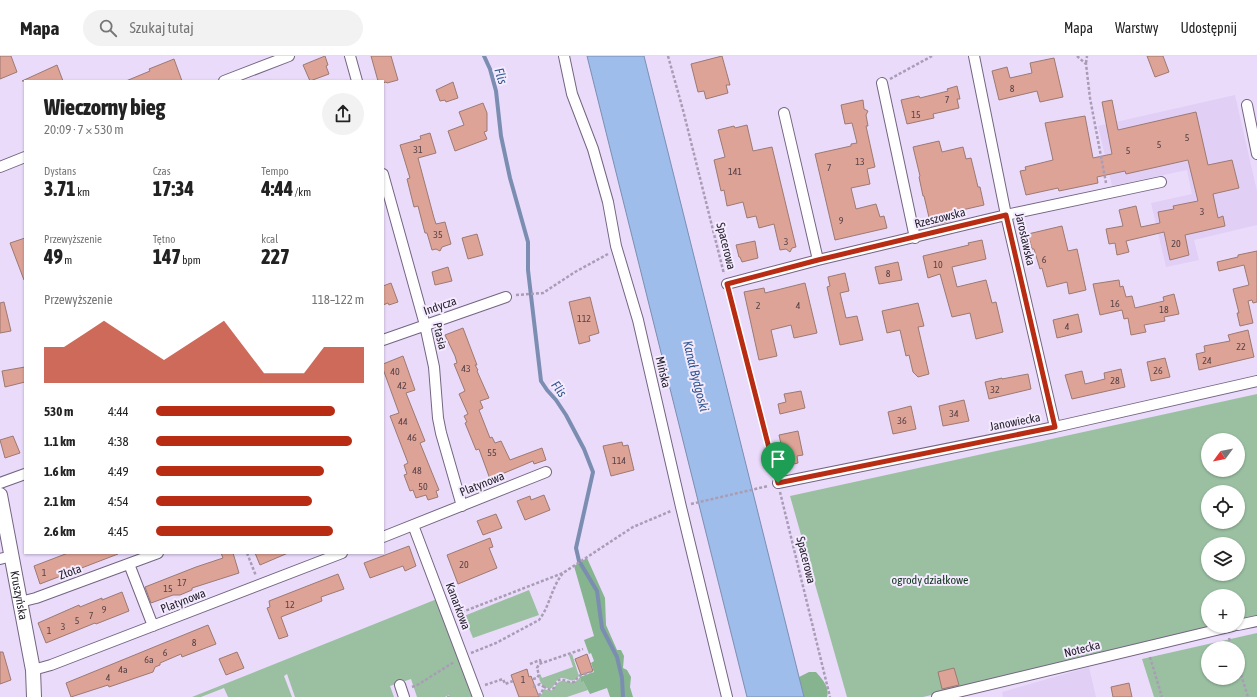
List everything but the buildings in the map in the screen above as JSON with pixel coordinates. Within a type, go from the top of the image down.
[{"type":"street","points":[[236,79],[289,56]]},
{"type":"street","points":[[350,56],[357,80]]},
{"type":"street","name":"Mińska","points":[[564,56],[572,94],[593,149],[607,197],[618,249],[638,320],[680,507],[727,697]]},
{"type":"street","name":"Jarosławska","points":[[974,56],[1006,215],[1055,427]]},
{"type":"street","points":[[882,83],[915,238]]},
{"type":"street","points":[[1247,105],[1257,154]]},
{"type":"street","points":[[784,113],[818,260]]},
{"type":"street","points":[[0,167],[24,157]]},
{"type":"street","name":"Ptasia","points":[[384,178],[425,325],[434,367],[438,418],[441,433],[462,506]]},
{"type":"street","name":"Rzeszowska","points":[[727,284],[818,260],[1006,215],[1162,182]]},
{"type":"street","name":"Indycza","points":[[384,340],[506,297]]},
{"type":"street","name":"Janowiecka","points":[[778,483],[1055,427],[1257,381]]},
{"type":"street","name":"Platynowa","points":[[384,537],[546,472]]},
{"type":"street","points":[[0,483],[24,474]]},
{"type":"street","name":"Kruszyńska","points":[[0,495],[6,558],[20,602],[33,670],[34,697]]},
{"type":"street","name":"Kanarkowa","points":[[413,525],[478,697]]},
{"type":"street","name":"Złota","points":[[20,602],[36,598],[155,554]]},
{"type":"street","name":"Platynowa","points":[[33,670],[51,665],[260,586],[340,554]]},
{"type":"street","points":[[129,564],[153,626]]},
{"type":"street","points":[[1245,624],[1257,621]]},
{"type":"street","name":"Notecka","points":[[937,697],[1205,633]]},
{"type":"path","name":"Spacerowa","points":[[668,56],[778,483],[830,697]]},
{"type":"path","points":[[882,83],[932,56]]},
{"type":"path","points":[[1077,56],[1086,64]]},
{"type":"path","points":[[1086,56],[1090,98],[1108,194]]},
{"type":"path","points":[[528,294],[543,293],[575,272],[618,249]]},
{"type":"path","points":[[448,617],[563,573],[633,527],[680,507],[778,483]]},
{"type":"path","points":[[247,554],[260,586]]},
{"type":"path","points":[[402,691],[419,684],[463,657],[496,643],[539,620],[544,614],[556,581],[563,573]]},
{"type":"path","points":[[1147,647],[1162,697]]},
{"type":"path","points":[[533,680],[539,675],[537,668],[541,663],[583,649]]},
{"type":"path","points":[[530,664],[540,660],[541,663]]},
{"type":"path","points":[[533,686],[540,684],[550,690],[554,688],[557,681],[561,679],[573,682],[579,677],[593,671]]},
{"type":"path","points":[[484,686],[503,679],[505,684],[513,681]]},
{"type":"path","points":[[1244,685],[1248,697]]},
{"type":"path","points":[[538,695],[541,694],[544,687]]},
{"type":"shaded area","points":[[1235,95],[1257,191],[1257,225],[1194,240],[1199,260],[1166,267],[1151,203],[1192,194],[1187,170],[1112,186],[1098,126]]},
{"type":"shaded area","points":[[1089,667],[1096,697],[1003,697],[1002,692]]},
{"type":"green space","name":"ogrody działkowe","points":[[1257,394],[1257,617],[1245,620],[1245,589],[1201,589],[1201,630],[923,697],[847,697],[790,496]]},
{"type":"green space","points":[[587,558],[605,598],[606,625],[617,650],[621,650],[624,656],[623,668],[627,670],[631,677],[630,687],[633,697],[610,697],[607,688],[590,694],[583,681],[581,682],[580,677],[594,672],[591,663],[594,661],[591,653],[589,654],[584,640],[594,636],[574,566]]},
{"type":"green space","points":[[529,590],[539,615],[473,638],[464,616]]},
{"type":"green space","points":[[437,599],[472,697],[450,697],[449,695],[445,697],[417,697],[411,679],[390,686],[394,697],[295,697],[287,674],[284,676],[292,697],[228,697],[224,688],[201,697],[192,697]]},
{"type":"green space","points":[[1257,633],[1257,697],[1154,697],[1142,659],[1201,646],[1201,685],[1245,685],[1245,641],[1222,641]]},
{"type":"green space","points":[[572,654],[579,676],[572,681],[561,678],[556,681],[550,689],[545,687],[539,679],[540,674],[542,678],[573,667],[569,655]]},
{"type":"green space","points":[[809,672],[816,672],[823,680],[828,693],[827,697],[804,697],[799,677]]},
{"type":"green space","points":[[580,677],[581,681],[583,681],[588,690],[567,697],[539,697],[538,695],[542,694],[544,689],[550,691],[554,689],[560,682],[577,681]]},
{"type":"water","name":"Kanał Bydgoski","points":[[587,56],[644,56],[804,697],[747,697]]},
{"type":"waterway","name":"Flis","points":[[484,56],[490,69],[496,91],[501,136],[510,178],[528,242],[528,270],[541,381],[566,415],[584,449],[593,472],[576,548],[579,561],[597,591],[602,628],[617,657],[622,678],[623,697]]},
{"type":"route","points":[[1006,215],[1055,427],[778,483],[727,284],[818,260],[1006,215]]}]
